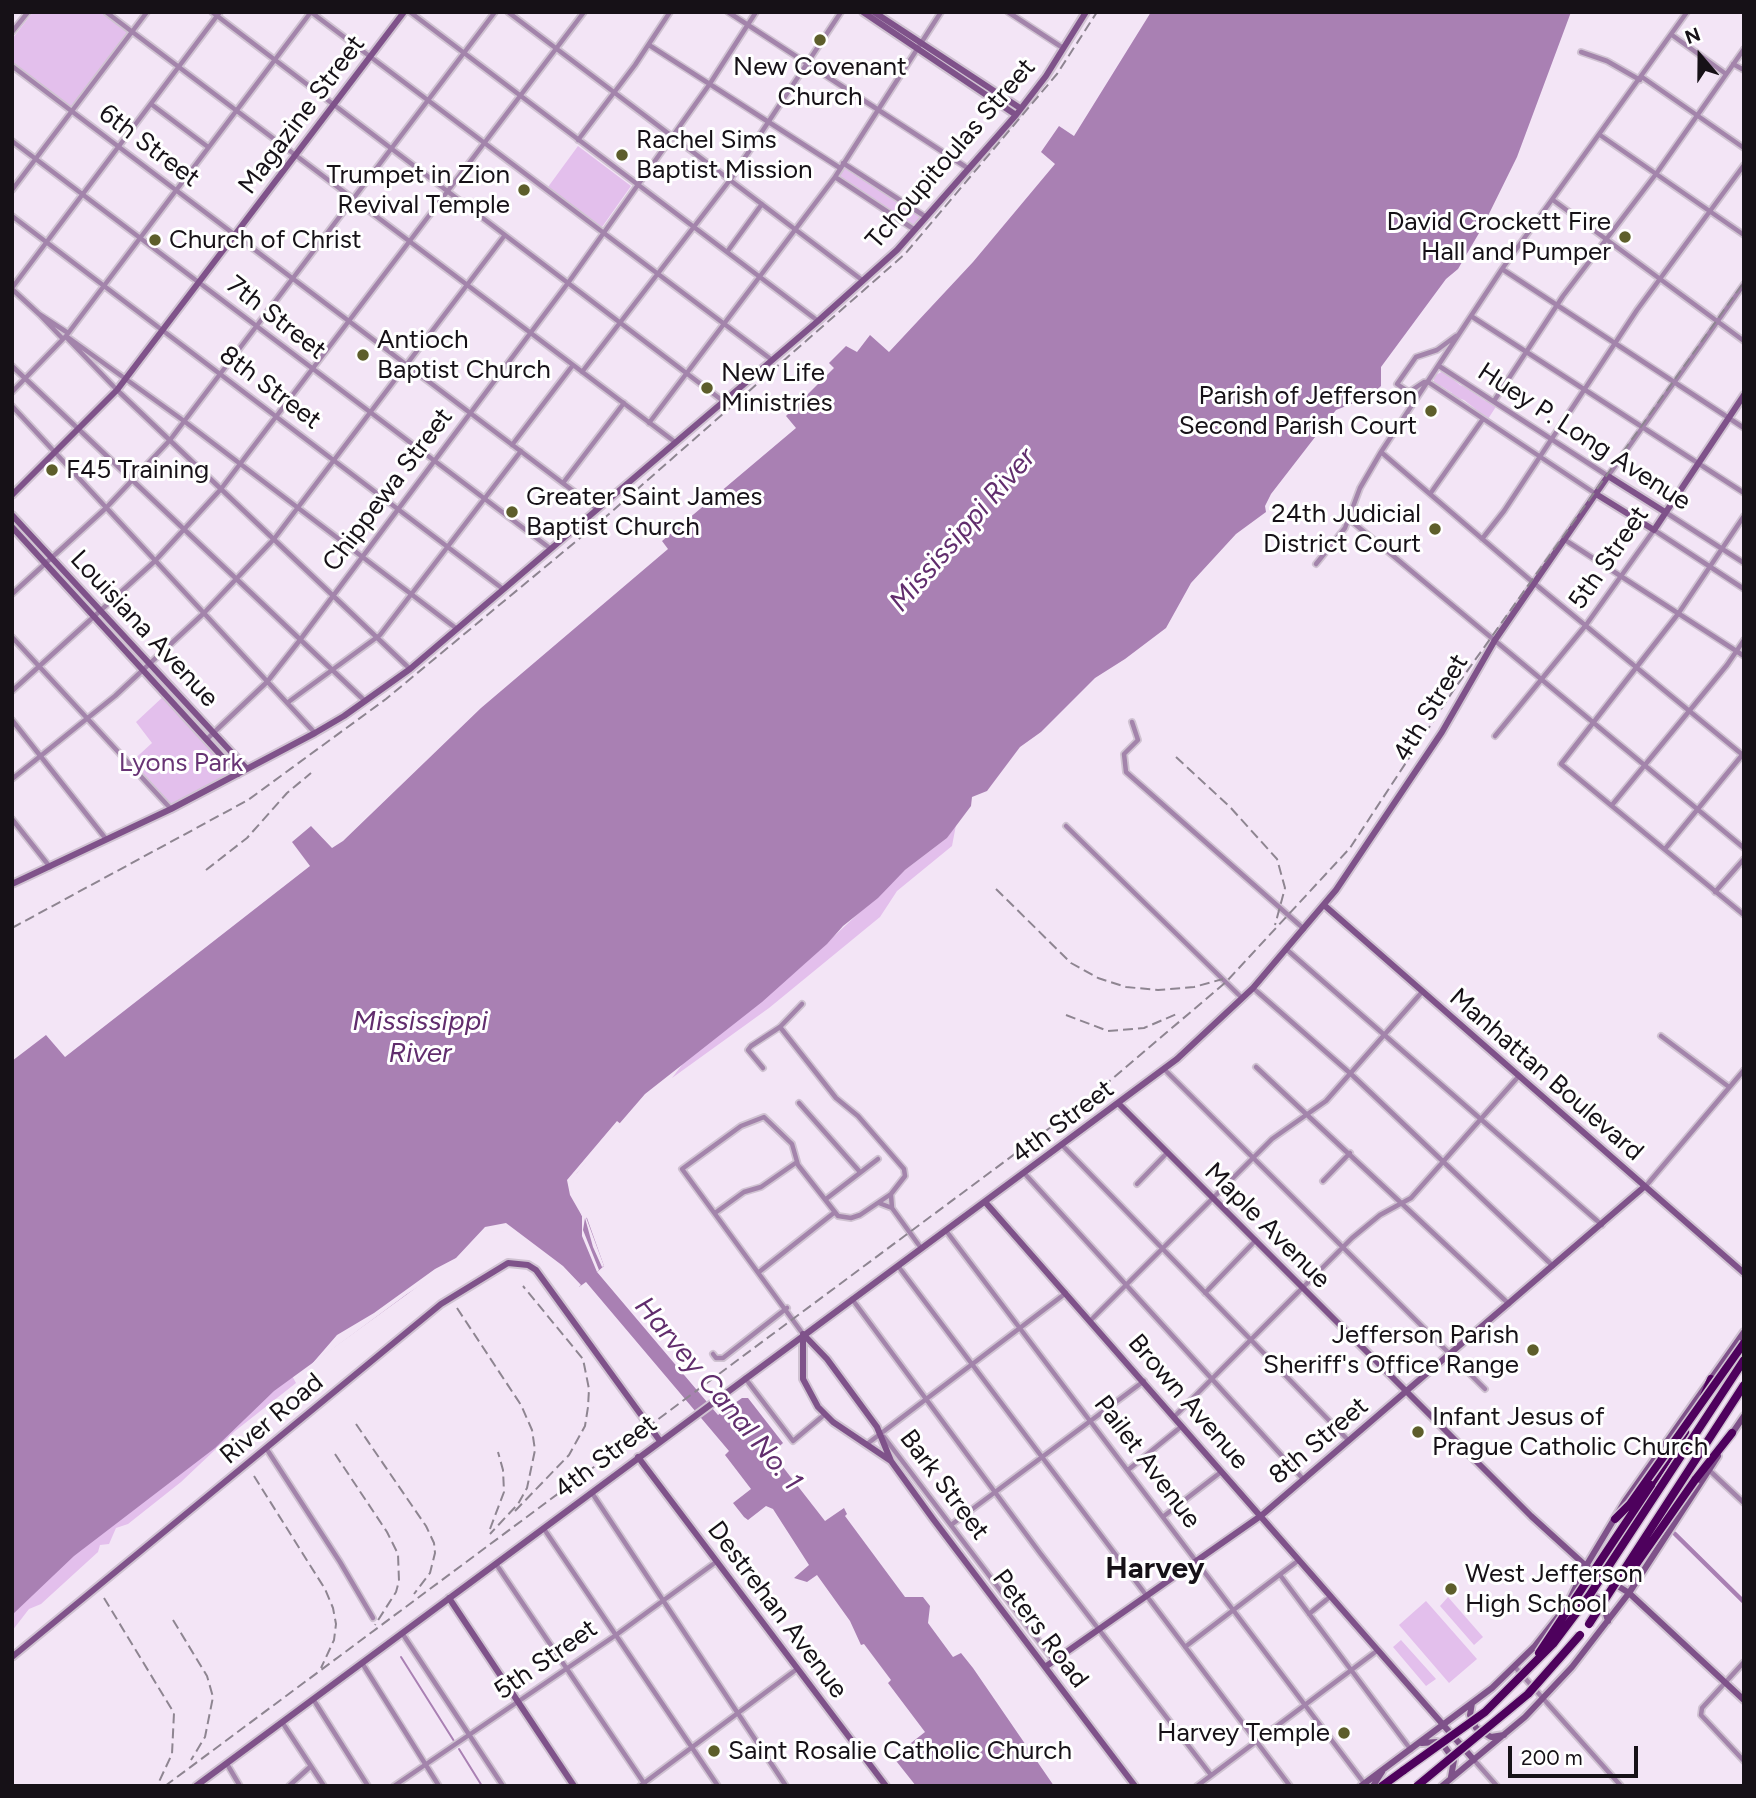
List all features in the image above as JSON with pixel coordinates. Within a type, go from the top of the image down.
[{"type":"highway","points":[[1615,1519],[1630,1504],[1744,1343]]},
{"type":"highway","points":[[1381,1786],[1485,1712],[1534,1666],[1589,1596],[1744,1360]]},
{"type":"highway","points":[[1534,1666],[1539,1652],[1697,1414],[1711,1379]]},
{"type":"highway","points":[[1589,1624],[1744,1385]]},
{"type":"highway","points":[[1417,1786],[1528,1694],[1606,1606],[1732,1433]]},
{"type":"street","points":[[106,12],[675,442]]},
{"type":"street","points":[[12,190],[147,12]]},
{"type":"street","points":[[212,12],[219,14],[333,105],[723,401]]},
{"type":"street","points":[[12,392],[66,336],[311,12],[772,360]]},
{"type":"street","name":"Magazine Street","points":[[12,495],[80,430],[117,390],[404,12]]},
{"type":"street","points":[[410,12],[818,321]]},
{"type":"street","points":[[12,594],[106,508],[170,440],[495,12]]},
{"type":"street","points":[[508,12],[862,280]]},
{"type":"street","points":[[12,691],[155,561],[221,489],[584,12]]},
{"type":"street","points":[[578,140],[670,12]]},
{"type":"street","points":[[728,12],[969,169]]},
{"type":"street","name":"Chippewa Street","points":[[207,738],[267,682],[300,640],[568,283],[709,85],[756,12]]},
{"type":"street","points":[[582,372],[730,180],[841,12]]},
{"type":"street","points":[[863,12],[1020,108]]},
{"type":"street","points":[[874,12],[1016,115]]},
{"type":"street","points":[[649,423],[835,177],[941,12]]},
{"type":"street","points":[[1008,12],[1064,48]]},
{"type":"street","name":"Tchoupitoulas Street","points":[[12,884],[171,809],[315,733],[365,702],[410,669],[818,321],[915,230],[1016,115],[1086,12]]},
{"type":"street","points":[[1316,564],[1350,520],[1360,488],[1381,452],[1471,316],[1687,12]]},
{"type":"street","points":[[12,32],[25,13]]},
{"type":"street","points":[[219,14],[12,289],[66,336],[184,421],[457,629]]},
{"type":"street","points":[[1672,35],[1726,74]]},
{"type":"street","points":[[649,44],[768,124],[926,217]]},
{"type":"street","points":[[1494,401],[1558,305],[1656,174],[1744,49]]},
{"type":"street","points":[[1581,52],[1641,78],[1744,148]]},
{"type":"street","points":[[1733,64],[1744,71]]},
{"type":"street","name":"6th Street","points":[[12,66],[597,509]]},
{"type":"street","points":[[151,104],[208,147]]},
{"type":"street","points":[[1601,135],[1744,235]]},
{"type":"street","name":"7th Street","points":[[12,141],[551,549]]},
{"type":"street","points":[[1482,538],[1541,456],[1616,342],[1744,165]]},
{"type":"street","points":[[835,177],[915,230]]},
{"type":"street","points":[[1553,200],[1744,341]]},
{"type":"street","points":[[727,251],[762,204]]},
{"type":"street","name":"8th Street","points":[[12,216],[504,589]]},
{"type":"street","points":[[12,779],[88,720],[144,670],[204,613],[274,539],[505,235]]},
{"type":"street","points":[[1502,270],[1744,428]]},
{"type":"street","name":"4th Street","points":[[196,1786],[851,1298],[947,1232],[1119,1104],[1164,1069],[1243,998],[1324,905],[1442,732],[1495,640],[1744,284]]},
{"type":"street","points":[[1471,316],[1744,493]]},
{"type":"street","points":[[1428,382],[1409,392],[1397,384],[1416,357],[1437,350],[1460,334]]},
{"type":"street","points":[[66,336],[117,390],[410,669]]},
{"type":"street","points":[[512,445],[573,365]]},
{"type":"street","points":[[12,366],[365,702]]},
{"type":"street","name":"Huey P. Long Avenue","points":[[1439,366],[1744,563]]},
{"type":"street","name":"Huey P. Long Avenue","points":[[1428,382],[1744,589]]},
{"type":"street","name":"5th Street","points":[[1495,736],[1622,577],[1744,395]]},
{"type":"street","points":[[563,483],[624,403]]},
{"type":"street","points":[[12,406],[315,733]]},
{"type":"street","points":[[1430,494],[1483,419]]},
{"type":"street","points":[[287,703],[378,638],[521,451]]},
{"type":"street","points":[[1381,452],[1743,755],[1665,849]]},
{"type":"street","name":"Louisiana Avenue","points":[[12,515],[247,769]]},
{"type":"street","points":[[1744,516],[1678,614],[1561,764],[1744,915]]},
{"type":"street","points":[[1350,520],[1744,848]]},
{"type":"street","name":"Louisiana Avenue","points":[[12,527],[238,774]]},
{"type":"street","points":[[20,536],[27,530]]},
{"type":"street","points":[[1565,540],[1744,656]]},
{"type":"street","points":[[12,637],[171,809]]},
{"type":"street","points":[[1612,805],[1690,711],[1744,639]]},
{"type":"street","points":[[12,720],[107,840]]},
{"type":"street","points":[[1132,722],[1138,740],[1124,754],[1126,772],[1304,929]]},
{"type":"street","points":[[12,819],[50,867]]},
{"type":"street","points":[[1066,826],[1243,998]]},
{"type":"street","points":[[1715,892],[1744,859]]},
{"type":"street","name":"Manhattan Boulevard","points":[[1324,905],[1744,1273]]},
{"type":"street","points":[[1286,949],[1602,1224]]},
{"type":"street","points":[[1253,988],[1350,1074],[1553,1266]]},
{"type":"street","points":[[1091,1320],[1272,1139],[1310,1115],[1422,992]]},
{"type":"street","points":[[763,1068],[748,1050],[780,1027],[802,1004]]},
{"type":"street","points":[[780,1027],[836,1098],[858,1115],[904,1169],[905,1176],[891,1194],[879,1203],[844,1219],[835,1212],[797,1162],[792,1144],[771,1120],[762,1117],[741,1126],[682,1169],[787,1308],[803,1334]]},
{"type":"street","points":[[1661,1036],[1729,1087]]},
{"type":"street","points":[[1256,1067],[1509,1304]]},
{"type":"street","points":[[1164,1069],[1485,1389]]},
{"type":"street","name":"8th Street","points":[[1045,1668],[1262,1516],[1644,1187],[1744,1070]]},
{"type":"street","points":[[1175,1416],[1343,1248],[1380,1215],[1404,1203],[1518,1077]]},
{"type":"street","points":[[799,1103],[860,1172]]},
{"type":"street","name":"Maple Avenue","points":[[1119,1104],[1586,1566],[1629,1592],[1744,1700]]},
{"type":"street","points":[[1063,1146],[1349,1441]]},
{"type":"street","points":[[1137,1184],[1166,1153]]},
{"type":"street","points":[[1323,1181],[1350,1153]]},
{"type":"street","points":[[826,1199],[878,1159]]},
{"type":"street","points":[[715,1213],[744,1192],[761,1187],[797,1162]]},
{"type":"street","points":[[1025,1174],[1304,1480]]},
{"type":"street","points":[[891,1194],[892,1208],[922,1249]]},
{"type":"street","points":[[879,1203],[892,1208]]},
{"type":"street","name":"Brown Avenue","points":[[986,1203],[1067,1292],[1497,1786]]},
{"type":"street","points":[[759,1272],[835,1212]]},
{"type":"street","name":"Pailet Avenue","points":[[947,1232],[1198,1561],[1362,1784]]},
{"type":"street","points":[[1205,1293],[1243,1258],[1256,1240]]},
{"type":"street","name":"River Road","points":[[12,1657],[441,1304],[508,1263],[528,1265],[536,1270],[660,1441]]},
{"type":"street","points":[[898,1265],[1290,1786]]},
{"type":"street","points":[[867,1444],[1067,1292]]},
{"type":"street","points":[[851,1298],[995,1493],[1210,1774]]},
{"type":"street","points":[[713,1354],[716,1358],[723,1358],[787,1308]]},
{"type":"street","points":[[1362,1784],[1411,1750],[1515,1667],[1553,1624],[1615,1519],[1744,1332]]},
{"type":"street","name":"Peters Road","points":[[803,1334],[805,1386],[824,1415],[891,1461]]},
{"type":"street","name":"Bark Street","points":[[803,1334],[827,1359],[1054,1661]]},
{"type":"street","points":[[745,1377],[793,1441],[824,1415]]},
{"type":"street","points":[[951,1525],[1144,1381]]},
{"type":"street","points":[[1732,1433],[1744,1416]]},
{"type":"street","points":[[1128,1469],[1183,1425]]},
{"type":"street","name":"Peters Road","points":[[881,1433],[891,1461],[1135,1786]]},
{"type":"street","points":[[266,1448],[373,1618]]},
{"type":"street","name":"Destrehan Avenue","points":[[638,1457],[886,1786]]},
{"type":"street","points":[[1442,1786],[1504,1735],[1572,1667],[1629,1592],[1707,1468],[1744,1503]]},
{"type":"street","points":[[1164,1516],[1223,1471]]},
{"type":"street","points":[[592,1492],[786,1786]]},
{"type":"street","points":[[543,1528],[718,1786]]},
{"type":"street","points":[[1185,1647],[1299,1559]]},
{"type":"street","name":"5th Street","points":[[394,1786],[616,1635],[716,1562]]},
{"type":"street","points":[[496,1563],[643,1785],[797,1669]]},
{"type":"street","points":[[1280,1575],[1411,1750]]},
{"type":"street","points":[[1569,1599],[1588,1593],[1597,1597],[1602,1601],[1608,1621]]},
{"type":"street","points":[[1309,1614],[1331,1596]]},
{"type":"street","points":[[449,1598],[574,1786]]},
{"type":"street","points":[[402,1633],[503,1786]]},
{"type":"street","points":[[1197,1786],[1378,1650]]},
{"type":"street","points":[[361,1662],[439,1786]]},
{"type":"street","points":[[1744,1662],[1702,1708],[1701,1715],[1744,1761]]},
{"type":"street","points":[[1515,1667],[1621,1786]]},
{"type":"street","points":[[313,1699],[368,1786]]},
{"type":"street","points":[[1472,1703],[1470,1715],[1476,1728],[1491,1737],[1504,1735]]},
{"type":"street","points":[[282,1722],[324,1786]]},
{"type":"street","points":[[1420,1743],[1432,1741],[1444,1746],[1454,1762],[1450,1779]]},
{"type":"street","points":[[226,1763],[240,1786]]},
{"type":"street","points":[[289,1786],[311,1766]]},
{"type":"street","points":[[1373,1786],[1385,1768]]},
{"type":"green space","points":[[33,12],[102,12],[129,33],[71,107],[12,63],[12,39]]},
{"type":"green space","points":[[578,146],[631,186],[602,227],[548,187]]},
{"type":"green space","points":[[844,168],[921,217],[914,225],[838,177]]},
{"type":"green space","points":[[1443,371],[1460,385],[1474,390],[1471,391],[1497,405],[1488,419],[1464,400],[1449,395],[1452,393],[1441,386],[1434,385],[1434,376]]},
{"type":"green space","name":"Lyons Park","points":[[166,694],[238,774],[171,809],[129,764],[152,743],[136,722]]},
{"type":"green space","points":[[956,825],[952,846],[897,891],[880,917],[769,1008],[672,1078],[685,1061],[801,967],[905,870],[947,838]]},
{"type":"green space","points":[[290,1372],[296,1383],[235,1431],[181,1482],[128,1524],[116,1528],[109,1544],[100,1545],[98,1552],[41,1604],[29,1609],[12,1631],[12,1609],[24,1595]]},
{"type":"green space","points":[[1448,1597],[1483,1637],[1474,1645],[1440,1606]]},
{"type":"green space","points":[[1426,1601],[1477,1659],[1449,1683],[1399,1625]]},
{"type":"green space","points":[[1401,1640],[1436,1679],[1426,1686],[1393,1647]]},
{"type":"water","name":"Mississippi River","points":[[1151,12],[1571,12],[1517,157],[1482,228],[1458,269],[1446,279],[1381,367],[1381,386],[1369,397],[1336,410],[1271,494],[1265,506],[1266,512],[1236,534],[1191,583],[1166,628],[1095,678],[1041,732],[1020,747],[987,791],[972,797],[971,806],[947,838],[905,870],[878,898],[843,926],[827,944],[762,1002],[645,1094],[569,1182],[582,1216],[587,1218],[604,1266],[597,1272],[718,1415],[742,1398],[748,1398],[783,1443],[772,1453],[825,1521],[844,1508],[847,1514],[845,1516],[905,1597],[923,1597],[930,1606],[928,1623],[953,1657],[961,1653],[973,1668],[1054,1786],[916,1786],[893,1757],[925,1732],[888,1683],[891,1680],[864,1644],[861,1645],[850,1621],[817,1575],[807,1582],[794,1578],[809,1565],[773,1509],[766,1506],[748,1520],[744,1517],[733,1503],[751,1489],[725,1455],[729,1451],[586,1282],[579,1287],[562,1268],[504,1227],[484,1231],[461,1255],[274,1391],[215,1448],[74,1556],[12,1615],[12,1061],[46,1035],[65,1057],[310,866],[292,842],[311,826],[332,848],[343,841],[481,708],[668,549],[662,541],[796,428],[786,416],[834,368],[829,363],[846,346],[857,352],[870,335],[889,352],[973,262],[1055,164],[1041,152],[1059,126],[1074,136]]},
{"type":"pier","points":[[617,1121],[622,1125],[577,1173],[573,1182],[604,1266],[602,1267],[593,1247],[585,1218],[583,1230],[599,1270],[597,1272],[582,1236],[582,1216],[570,1195],[567,1180]]},
{"type":"pier","points":[[506,1223],[563,1266],[581,1285],[577,1289],[560,1271],[504,1231],[486,1235],[463,1258],[407,1294],[311,1365],[337,1335],[374,1313],[435,1269],[456,1258],[485,1227]]},
{"type":"waterway","points":[[1675,1534],[1744,1602]]},
{"type":"waterway","points":[[401,1657],[454,1741]]},
{"type":"waterway","points":[[459,1749],[482,1786]]},
{"type":"railway","points":[[12,928],[248,800],[386,699],[609,514],[905,254],[1057,74],[1097,12]]},
{"type":"railway","points":[[165,1786],[1086,1101],[1226,982],[1350,848],[1453,691],[1744,282]]},
{"type":"railway","points":[[1176,757],[1230,807],[1277,859],[1285,888],[1275,925]]},
{"type":"railway","points":[[206,870],[247,838],[287,793],[311,773]]},
{"type":"railway","points":[[996,889],[1071,963],[1098,978],[1126,987],[1158,990],[1194,987],[1223,979]]},
{"type":"railway","points":[[1066,1015],[1108,1031],[1144,1028],[1179,1013]]},
{"type":"railway","points":[[515,1511],[569,1455],[585,1426],[589,1389],[583,1359],[523,1286]]},
{"type":"railway","points":[[457,1308],[521,1405],[532,1430],[535,1450],[527,1488],[518,1504],[490,1534]]},
{"type":"railway","points":[[356,1424],[426,1526],[434,1543],[435,1553],[430,1573],[414,1594]]},
{"type":"railway","points":[[490,1529],[504,1492],[503,1470],[498,1452]]},
{"type":"railway","points":[[335,1454],[387,1532],[398,1554],[399,1581],[396,1592],[375,1625]]},
{"type":"railway","points":[[254,1476],[325,1589],[333,1608],[336,1624],[334,1640],[321,1668]]},
{"type":"railway","points":[[104,1598],[174,1713],[172,1754],[157,1786]]},
{"type":"railway","points":[[173,1620],[207,1676],[213,1697],[205,1737],[191,1760]]},
{"type":"place","name":"New Covenant Church","points":[[820,40]]},
{"type":"place","name":"Rachel Sims Baptist Mission","points":[[622,155]]},
{"type":"place","name":"Trumpet in Zion Revival Temple","points":[[524,190]]},
{"type":"place","name":"David Crockett Fire Hall and Pumper","points":[[1625,237]]},
{"type":"place","name":"Church of Christ","points":[[155,240]]},
{"type":"place","name":"Antioch Baptist Church","points":[[363,355]]},
{"type":"place","name":"New Life Ministries","points":[[707,388]]},
{"type":"place","name":"Parish of Jefferson Second Parish Court","points":[[1431,411]]},
{"type":"place","name":"F45 Training","points":[[52,470]]},
{"type":"place","name":"Greater Saint James Baptist Church","points":[[512,512]]},
{"type":"place","name":"24th Judicial District Court","points":[[1435,529]]},
{"type":"place","name":"Jefferson Parish Sheriff's Office Range","points":[[1533,1350]]},
{"type":"place","name":"Infant Jesus of Prague Catholic Church","points":[[1418,1432]]},
{"type":"place","name":"West Jefferson High School","points":[[1451,1589]]},
{"type":"place","name":"Harvey Temple","points":[[1344,1733]]},
{"type":"place","name":"Saint Rosalie Catholic Church","points":[[714,1751]]},
{"type":"district","name":"Harvey","points":[[1155,1569]]},
{"type":"water label","name":"Harvey Canal No. 1","points":[[718,1394]]}]
